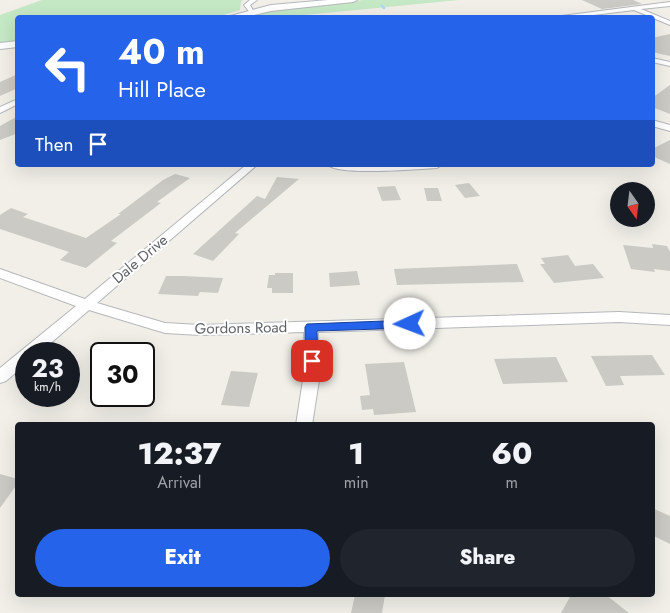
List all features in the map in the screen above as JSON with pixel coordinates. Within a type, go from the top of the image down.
[{"type":"main road","points":[[239,15],[354,0]]},
{"type":"main road","points":[[0,46],[15,44]]},
{"type":"street","points":[[251,12],[247,5],[254,0]]},
{"type":"street","points":[[574,15],[670,4]]},
{"type":"street","points":[[633,8],[650,15]]},
{"type":"street","points":[[655,17],[670,23]]},
{"type":"street","points":[[655,61],[670,64]]},
{"type":"street","points":[[0,110],[15,102]]},
{"type":"street","points":[[655,123],[670,128]]},
{"type":"street","name":"Dale Drive","points":[[41,342],[250,167]]},
{"type":"street","points":[[354,167],[389,167]]},
{"type":"street","name":"Gordons Road","points":[[0,273],[116,315],[165,328],[200,330],[618,317],[670,320]]},
{"type":"street","points":[[304,422],[311,380],[311,327]]},
{"type":"street","name":"Dale Drive","points":[[0,377],[15,364]]},
{"type":"green space","points":[[42,0],[243,0],[240,10],[224,15],[15,15],[15,43],[0,44],[0,15]]},
{"type":"green space","points":[[364,0],[459,0],[305,15],[250,15],[289,7]]},
{"type":"building","points":[[582,0],[633,0],[642,4],[602,9]]},
{"type":"building","points":[[670,34],[670,56],[655,53],[655,37]]},
{"type":"building","points":[[15,75],[15,89],[0,96],[0,82]]},
{"type":"building","points":[[670,85],[670,114],[655,108],[655,96]]},
{"type":"building","points":[[15,118],[15,134],[0,140],[0,126]]},
{"type":"building","points":[[670,140],[670,164],[655,157],[655,148]]},
{"type":"building","points":[[175,174],[190,178],[157,202],[161,203],[111,241],[117,243],[86,268],[60,260],[69,252],[0,229],[0,215],[11,208],[28,214],[23,217],[86,238],[121,214],[118,214],[163,180]]},
{"type":"building","points":[[277,177],[299,179],[235,233],[239,234],[213,261],[193,254],[257,196],[265,199]]},
{"type":"building","points":[[469,183],[480,196],[465,198],[455,185]]},
{"type":"building","points":[[395,186],[401,200],[382,201],[377,187]]},
{"type":"building","points":[[424,188],[438,188],[442,201],[427,201]]},
{"type":"building","points":[[652,244],[667,246],[670,252],[670,271],[654,269],[655,272],[631,269],[623,245],[653,248]]},
{"type":"building","points":[[568,255],[575,266],[593,264],[604,278],[554,283],[540,264],[545,264],[541,258]]},
{"type":"building","points":[[517,264],[524,282],[397,285],[394,269]]},
{"type":"building","points":[[357,271],[360,285],[330,287],[329,273]]},
{"type":"building","points":[[275,273],[293,273],[293,293],[272,293],[272,288],[267,288],[269,275],[275,275]]},
{"type":"building","points":[[166,276],[223,278],[218,293],[200,292],[198,296],[158,294]]},
{"type":"building","points":[[652,355],[665,375],[620,376],[624,385],[606,386],[591,356]]},
{"type":"building","points":[[556,357],[568,382],[503,384],[494,359]]},
{"type":"building","points":[[404,362],[416,412],[374,415],[373,409],[362,410],[360,396],[370,395],[365,364]]},
{"type":"building","points":[[231,371],[258,373],[249,407],[221,405]]},
{"type":"building","points":[[0,474],[15,478],[15,487],[0,508]]},
{"type":"building","points":[[655,509],[670,516],[670,544],[655,536]]},
{"type":"building","points":[[355,597],[385,597],[382,613],[351,613]]},
{"type":"building","points":[[570,597],[609,597],[629,613],[561,613]]},
{"type":"route","points":[[312,361],[311,327],[410,324]]}]
